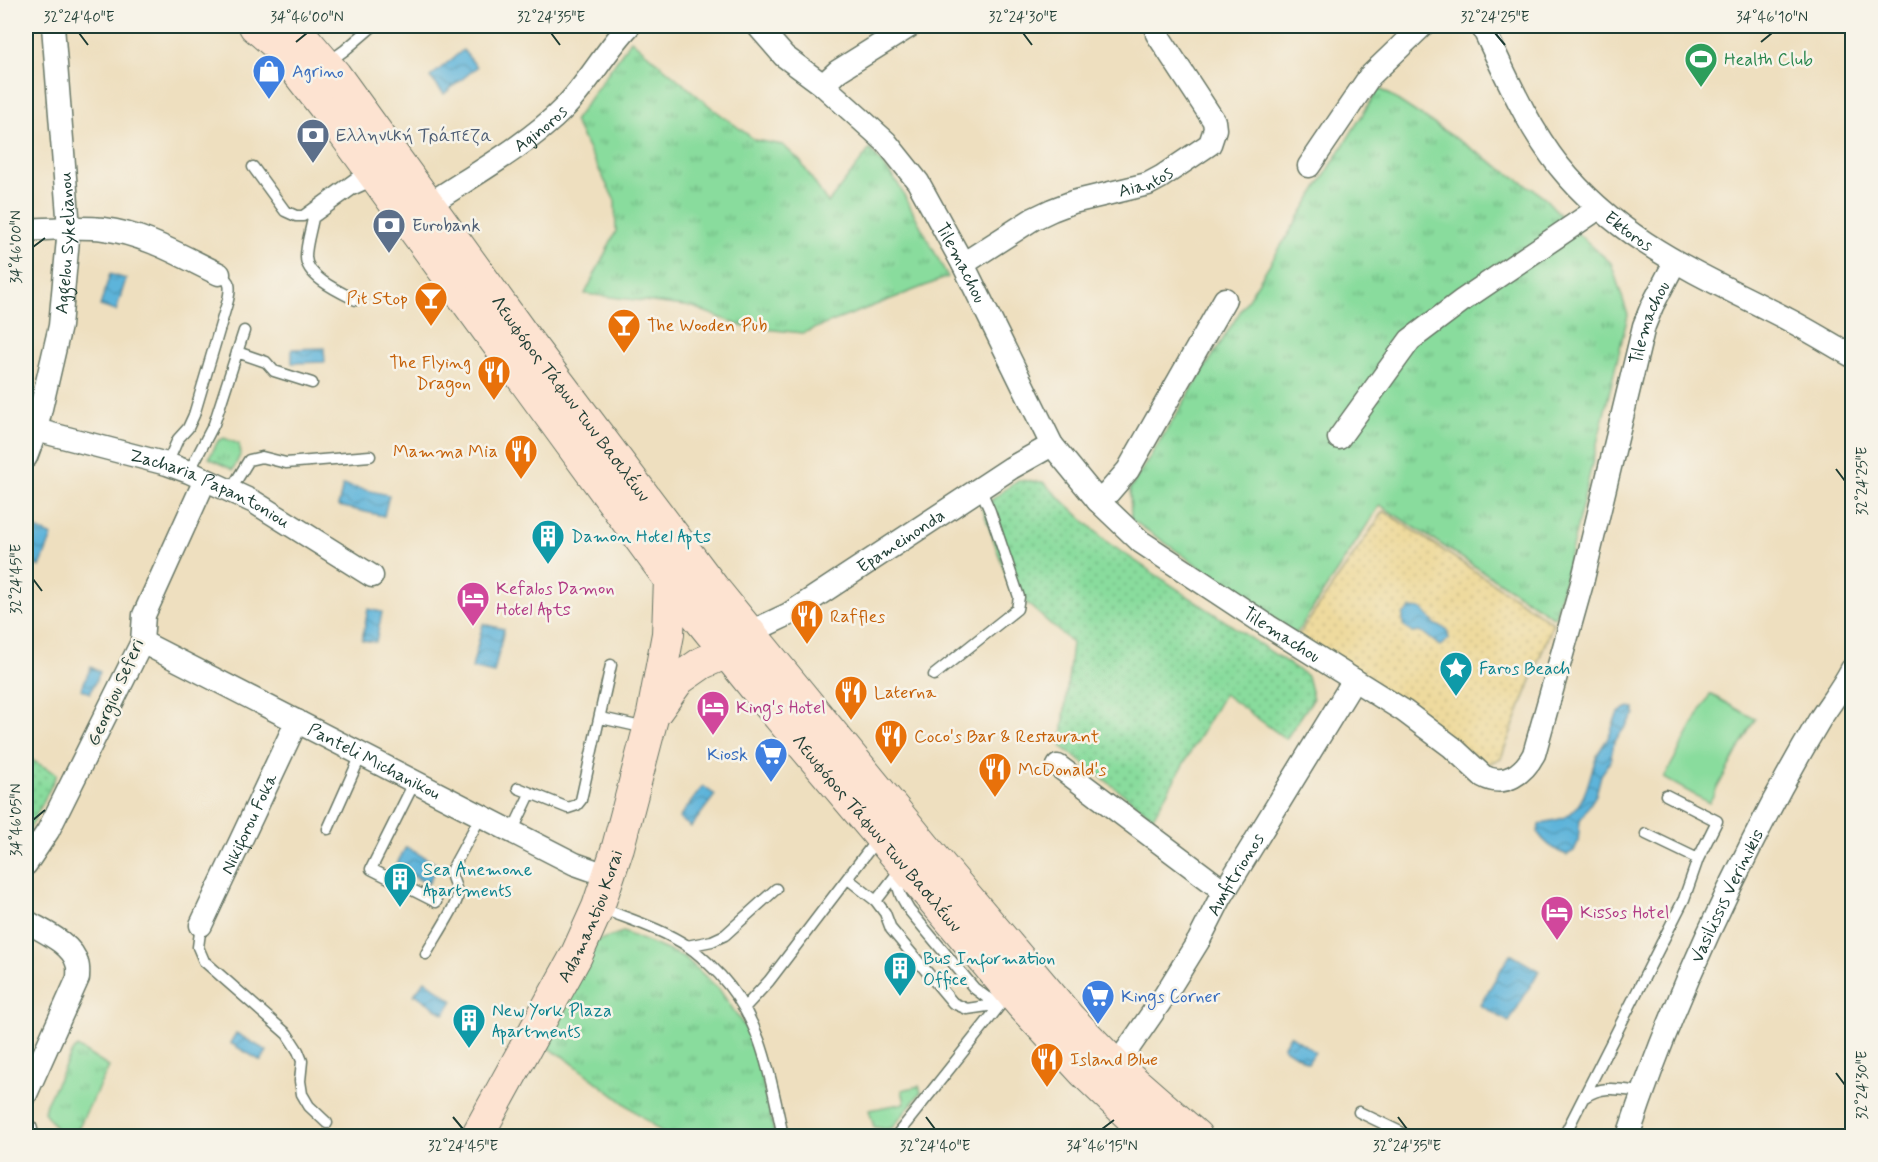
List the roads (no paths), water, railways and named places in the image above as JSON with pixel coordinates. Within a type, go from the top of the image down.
[{"type":"main road","name":"Λεωφόρος Τάφων των Βασιλέων","points":[[255,26],[275,43],[324,105],[670,579],[730,641],[1012,950],[1071,1019],[1116,1066],[1196,1137]]},
{"type":"main road","name":"Λεωφόρος Τάφων των Βασιλέων","points":[[294,26],[326,63],[592,428],[713,588],[730,641],[760,695],[880,835],[899,871],[1012,1005],[1151,1137]]},
{"type":"main road","name":"Adamantiou Korai","points":[[477,1137],[576,956],[609,876],[652,721],[668,634],[670,579]]},
{"type":"main road","name":"Adamantiou Korai","points":[[652,721],[679,679],[730,641]]},
{"type":"main road","points":[[660,676],[689,649],[730,641]]},
{"type":"street","name":"Aggelou Sykelianou","points":[[26,457],[36,430],[60,326],[69,228],[53,26]]},
{"type":"street","name":"Aginoros","points":[[428,205],[510,150],[562,111],[629,26]]},
{"type":"street","name":"Tilemachou","points":[[758,26],[784,56],[822,85],[886,142],[918,183],[963,264],[1052,445],[1098,501],[1141,542],[1248,613],[1404,711],[1434,732],[1483,776],[1490,779],[1508,779],[1515,776],[1528,765],[1534,754],[1582,583],[1644,326],[1675,262]]},
{"type":"street","points":[[822,85],[838,71],[910,26]]},
{"type":"street","points":[[1309,166],[1370,76],[1422,26]]},
{"type":"street","name":"Ektoros","points":[[1482,26],[1535,131],[1559,166],[1599,208],[1633,235],[1675,262],[1791,321],[1852,356]]},
{"type":"street","name":"Aiantos","points":[[963,264],[1033,219],[1073,202],[1148,184],[1210,144],[1215,129],[1214,121],[1157,34]]},
{"type":"street","points":[[1340,438],[1410,340],[1463,300],[1599,208]]},
{"type":"street","points":[[26,230],[104,229],[140,237],[219,274]]},
{"type":"street","points":[[1098,501],[1128,470],[1225,299]]},
{"type":"street","name":"Zacharia Papantoniou","points":[[36,430],[167,464],[197,476],[254,502],[372,576]]},
{"type":"street","name":"Epameinonda","points":[[730,641],[789,614],[980,488],[1052,445]]},
{"type":"street","name":"Georgiou Seferi","points":[[26,864],[48,831],[142,642],[144,615],[197,476]]},
{"type":"street","name":"Panteli Michanikou","points":[[142,642],[575,864],[609,876]]},
{"type":"street","name":"Vasilissis Verinikis","points":[[1628,1137],[1642,1092],[1687,978],[1752,842],[1821,719],[1844,686],[1852,669]]},
{"type":"street","name":"Amfitrionos","points":[[1116,1066],[1177,977],[1224,891],[1354,680]]},
{"type":"street","name":"Nikiforou Foka","points":[[201,925],[297,722]]},
{"type":"street","points":[[1058,766],[1224,891]]},
{"type":"street","points":[[26,921],[71,951],[77,963],[78,978],[26,1094]]},
{"type":"street","points":[[26,1130],[27,1137]]},
{"type":"lane","points":[[326,63],[373,26]]},
{"type":"lane","points":[[254,167],[285,211],[296,216],[303,216],[373,173]]},
{"type":"lane","points":[[356,300],[318,278],[306,260],[307,250],[313,218],[373,173]]},
{"type":"lane","points":[[167,464],[178,439],[188,428],[194,415],[228,300],[230,284],[219,274]]},
{"type":"lane","points":[[197,476],[243,331]]},
{"type":"lane","points":[[237,352],[266,362],[274,371],[312,383]]},
{"type":"lane","points":[[230,491],[249,460],[262,457],[286,463],[370,456]]},
{"type":"lane","points":[[934,675],[1017,609],[1019,597],[980,488]]},
{"type":"lane","points":[[518,788],[568,808],[577,805],[583,795],[611,665]]},
{"type":"lane","points":[[601,718],[652,721]]},
{"type":"lane","points":[[328,829],[361,755]]},
{"type":"lane","points":[[415,781],[371,869],[436,902]]},
{"type":"lane","points":[[512,832],[530,794]]},
{"type":"lane","points":[[1564,1137],[1684,899],[1698,859],[1717,820],[1666,795]]},
{"type":"lane","points":[[426,954],[457,899],[451,871],[481,816]]},
{"type":"lane","points":[[1646,834],[1698,859]]},
{"type":"lane","points":[[745,1007],[769,981],[880,835]]},
{"type":"lane","points":[[876,901],[899,871]]},
{"type":"lane","points":[[848,879],[876,901],[885,913],[891,929],[953,1003],[967,1009],[1012,1005]]},
{"type":"lane","points":[[687,946],[712,941],[725,935],[776,889]]},
{"type":"lane","points":[[598,907],[662,932],[687,946],[701,955],[726,982],[745,1007],[764,1052],[783,1137]]},
{"type":"lane","points":[[201,925],[198,947],[204,961],[287,1034],[298,1050],[302,1061],[300,1080],[302,1094],[309,1106],[327,1123]]},
{"type":"lane","points":[[896,1137],[1012,1005]]},
{"type":"lane","points":[[1584,1098],[1602,1089],[1642,1092]]},
{"type":"lane","points":[[1359,1112],[1409,1137]]},
{"type":"water","points":[[463,50],[477,67],[444,94],[430,77]]},
{"type":"water","points":[[110,274],[126,279],[116,311],[100,306]]},
{"type":"water","points":[[324,348],[325,362],[292,363],[292,349]]},
{"type":"water","points":[[343,485],[389,495],[384,516],[338,506]]},
{"type":"water","points":[[36,529],[52,536],[40,567],[26,561]]},
{"type":"water","points":[[1411,608],[1422,609],[1436,625],[1447,629],[1449,639],[1440,646],[1422,632],[1412,633],[1403,625],[1403,615]]},
{"type":"water","points":[[368,609],[382,612],[376,642],[362,640]]},
{"type":"water","points":[[483,624],[504,629],[494,673],[472,668]]},
{"type":"water","points":[[91,667],[100,672],[90,693],[81,689]]},
{"type":"water","points":[[1630,707],[1635,709],[1635,714],[1614,742],[1610,762],[1601,775],[1596,795],[1580,820],[1578,842],[1574,851],[1567,855],[1558,851],[1538,833],[1539,825],[1562,818],[1576,808],[1615,718],[1624,709]]},
{"type":"water","points":[[703,786],[715,795],[691,827],[679,818]]},
{"type":"water","points":[[406,847],[438,865],[428,884],[395,867]]},
{"type":"water","points":[[1510,954],[1539,971],[1509,1022],[1480,1005]]},
{"type":"water","points":[[425,980],[453,1001],[444,1014],[415,994],[413,996]]},
{"type":"water","points":[[236,1033],[267,1051],[261,1061],[230,1043]]},
{"type":"water","points":[[1290,1035],[1315,1052],[1308,1063],[1283,1047]]},
{"type":"place","name":"Health Club","points":[[1701,88]]},
{"type":"place","name":"Agrino","points":[[269,100]]},
{"type":"place","name":"Ελληνική Τράπεζα","points":[[313,164]]},
{"type":"place","name":"Eurobank","points":[[389,254]]},
{"type":"place","name":"Pit Stop","points":[[431,327]]},
{"type":"place","name":"The Wooden Pub","points":[[624,354]]},
{"type":"place","name":"The Flying Dragon","points":[[494,401]]},
{"type":"place","name":"Mamma Mia","points":[[521,480]]},
{"type":"place","name":"Damon Hotel Apts","points":[[548,565]]},
{"type":"place","name":"Kefalos Damon Hotel Apts","points":[[473,627]]},
{"type":"place","name":"Raffles","points":[[807,645]]},
{"type":"place","name":"Faros Beach","points":[[1456,697]]},
{"type":"place","name":"Laterna","points":[[851,721]]},
{"type":"place","name":"King's Hotel","points":[[713,736]]},
{"type":"place","name":"Coco's Bar & Restaurant","points":[[891,765]]},
{"type":"place","name":"Kiosk","points":[[771,783]]},
{"type":"place","name":"McDonald's","points":[[995,798]]},
{"type":"place","name":"Sea Anemone Apartments","points":[[400,908]]},
{"type":"place","name":"Kissos Hotel","points":[[1557,941]]},
{"type":"place","name":"Bus Information Office","points":[[900,997]]},
{"type":"place","name":"Kings Corner","points":[[1098,1025]]},
{"type":"place","name":"New York Plaza Apartments","points":[[469,1049]]},
{"type":"place","name":"Island Blue","points":[[1047,1088]]}]
